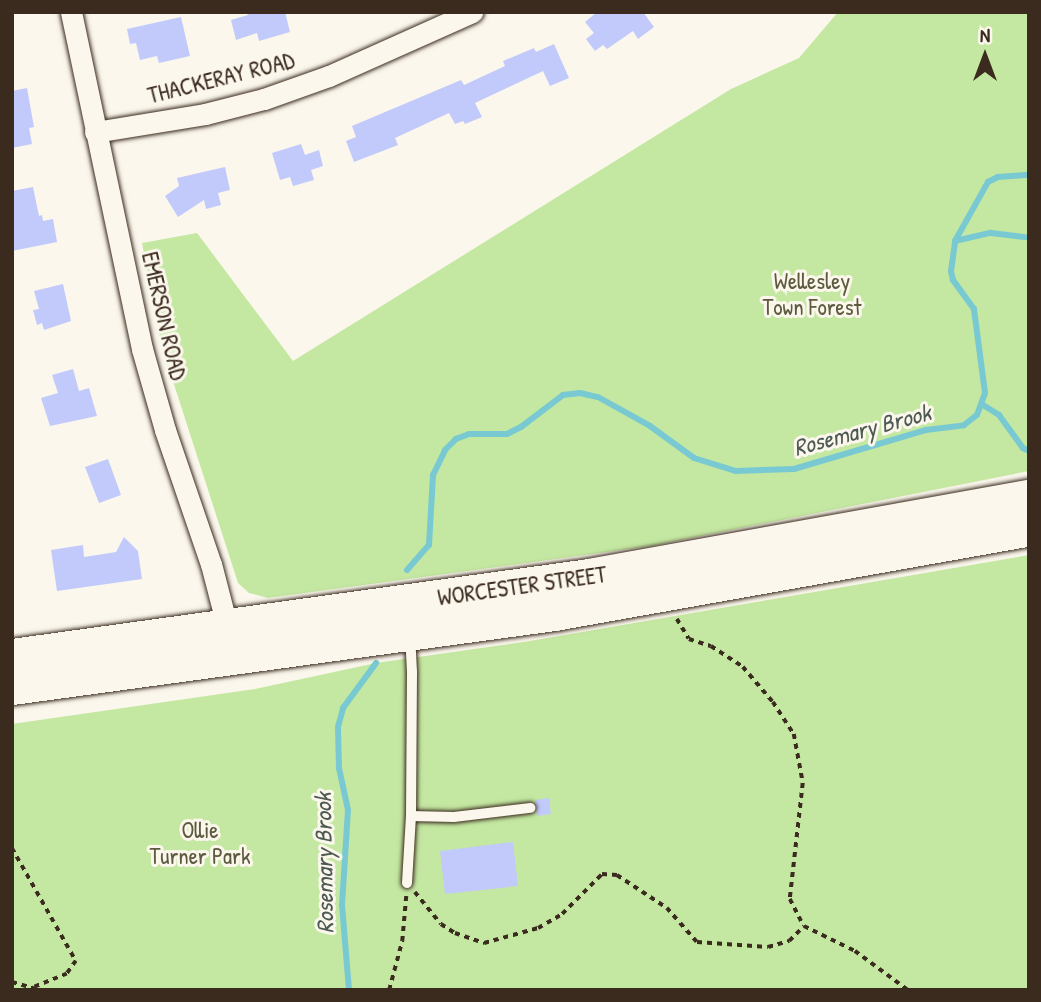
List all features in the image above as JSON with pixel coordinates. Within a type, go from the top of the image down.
[{"type":"highway","name":"WORCESTER STREET","points":[[12,657],[611,573],[1029,498]]},
{"type":"highway","name":"WORCESTER STREET","points":[[12,686],[665,593],[1029,527]]},
{"type":"street","name":"EMERSON ROAD","points":[[71,12],[149,375],[211,564],[227,626]]},
{"type":"street","name":"THACKERAY ROAD","points":[[95,132],[205,114],[275,96],[472,12]]},
{"type":"lane","points":[[407,883],[411,816],[412,672],[409,631]]},
{"type":"lane","points":[[411,816],[454,817],[530,808]]},
{"type":"path","points":[[665,593],[689,639],[711,646],[743,667],[773,702],[794,734],[803,783],[790,899],[804,926],[855,951],[908,990]]},
{"type":"path","points":[[12,848],[76,961],[67,974],[36,989],[12,982]]},
{"type":"path","points":[[407,883],[441,924],[455,933],[484,943],[538,928],[562,914],[602,874],[617,875],[667,908],[697,942],[768,947],[789,941],[804,926]]},
{"type":"path","points":[[389,990],[402,941],[407,883]]},
{"type":"green space","name":"Wellesley Town Forest","points":[[838,12],[1029,12],[1029,471],[651,546],[268,598],[249,593],[238,583],[162,347],[142,243],[197,233],[293,361],[731,89],[799,58]]},
{"type":"green space","name":"Ollie Turner Park","points":[[1029,555],[1029,990],[12,990],[12,724],[255,689],[376,663],[524,642]]},
{"type":"building","points":[[247,12],[285,12],[290,32],[259,41],[257,33],[236,40],[231,20],[248,15]]},
{"type":"building","points":[[597,12],[643,12],[654,27],[638,39],[633,31],[607,49],[603,45],[595,51],[586,39],[594,33],[585,22]]},
{"type":"building","points":[[181,17],[190,56],[159,63],[157,56],[140,60],[136,43],[130,44],[127,29]]},
{"type":"building","points":[[554,44],[569,78],[550,86],[543,71],[475,103],[482,117],[465,124],[463,121],[455,124],[449,113],[395,138],[398,145],[354,162],[346,141],[356,137],[352,126],[461,80],[464,85],[505,66],[503,61],[534,48],[536,52]]},
{"type":"building","points":[[27,88],[34,127],[29,128],[32,144],[12,148],[12,91]]},
{"type":"building","points":[[301,144],[305,155],[319,150],[323,166],[311,170],[314,180],[293,186],[290,177],[280,180],[272,153]]},
{"type":"building","points":[[225,167],[230,190],[218,193],[221,205],[206,209],[204,200],[178,217],[165,196],[179,186],[177,178]]},
{"type":"building","points":[[33,187],[39,216],[42,215],[43,221],[53,219],[57,242],[12,251],[12,191]]},
{"type":"building","points":[[63,284],[71,321],[44,330],[42,323],[37,325],[33,310],[39,309],[34,291]]},
{"type":"building","points":[[73,369],[79,391],[89,388],[97,416],[50,426],[41,398],[58,393],[52,375]]},
{"type":"building","points":[[108,459],[121,495],[99,503],[85,467]]},
{"type":"building","points":[[124,537],[138,551],[142,579],[57,591],[51,550],[83,545],[84,557],[116,552]]},
{"type":"building","points":[[549,798],[551,814],[537,816],[535,800]]},
{"type":"building","points":[[513,842],[518,886],[445,894],[440,851]]},
{"type":"waterway","name":"Rosemary Brook","points":[[407,570],[429,545],[433,475],[445,450],[456,439],[469,434],[507,434],[521,427],[563,395],[580,393],[598,397],[650,426],[694,458],[736,471],[794,469],[926,430],[964,425],[977,415],[985,393],[974,309],[953,280],[951,271],[955,241],[988,182],[998,177],[1029,175]]},
{"type":"waterway","name":"Rosemary Brook","points":[[955,241],[991,233],[1029,238]]},
{"type":"waterway","points":[[983,405],[999,415],[1023,448],[1029,451]]},
{"type":"waterway","name":"Rosemary Brook","points":[[349,990],[342,905],[348,810],[339,768],[338,727],[343,708],[376,663]]}]
